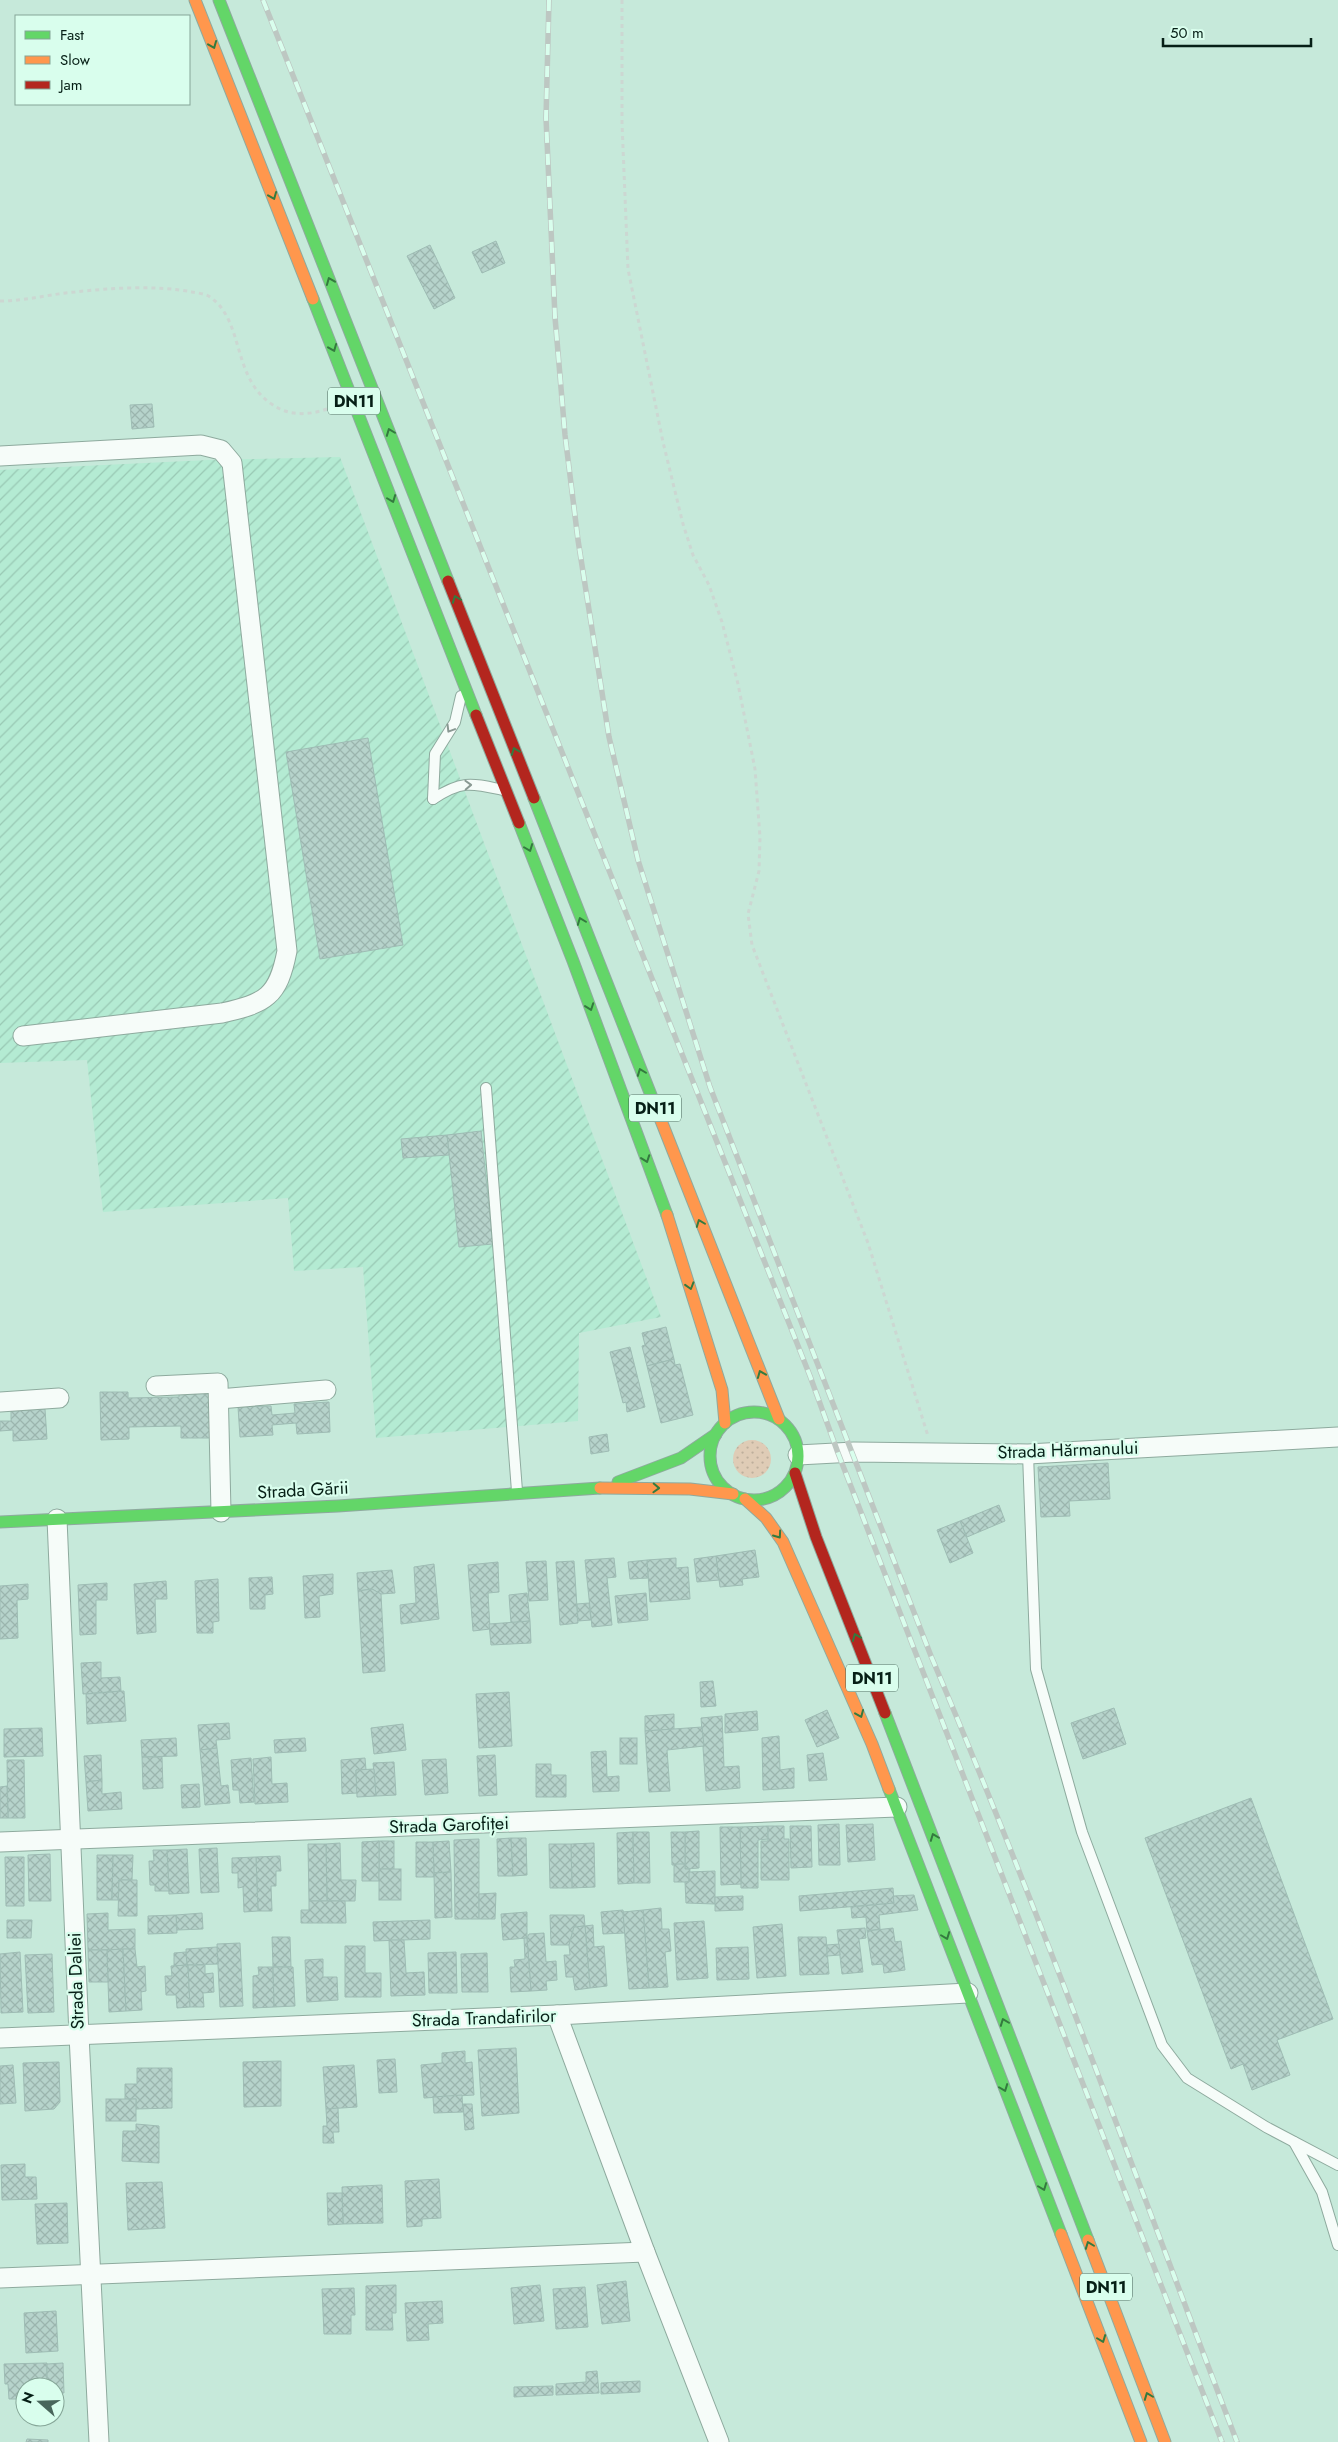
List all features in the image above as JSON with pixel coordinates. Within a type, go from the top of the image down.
[{"type":"main road","name":"DN11","points":[[195,0],[573,961],[676,1239],[722,1390],[725,1423]]},
{"type":"main road","name":"DN11","points":[[219,0],[779,1419]]},
{"type":"main road","name":"DN11","points":[[796,1464],[787,1486],[775,1495],[761,1499],[746,1499],[733,1494],[722,1486],[712,1468],[711,1448],[716,1434],[725,1423],[737,1415],[751,1412],[766,1413],[779,1419],[789,1429],[796,1441],[796,1464],[816,1537],[946,1869],[1165,2442]]},
{"type":"main road","points":[[607,1487],[681,1458],[716,1434]]},
{"type":"main road","name":"Strada Gării","points":[[0,1522],[221,1512],[607,1487]]},
{"type":"main road","points":[[607,1487],[696,1489],[733,1494]]},
{"type":"main road","name":"DN11","points":[[746,1499],[766,1518],[783,1542],[830,1643],[897,1807],[1141,2442]]},
{"type":"street","points":[[0,456],[201,445],[221,450],[232,463],[287,952],[283,974],[274,991],[254,1006],[222,1012],[23,1036]]},
{"type":"street","points":[[156,1386],[218,1383],[221,1512]]},
{"type":"street","points":[[218,1399],[326,1390]]},
{"type":"street","points":[[0,1402],[59,1398]]},
{"type":"street","name":"Strada Hărmanului","points":[[796,1464],[854,1452],[1028,1454],[1338,1437]]},
{"type":"street","name":"Strada Daliei","points":[[57,1519],[78,2035],[99,2442]]},
{"type":"street","name":"Strada Garofiței","points":[[0,1842],[897,1807]]},
{"type":"street","name":"Strada Trandafirilor","points":[[0,2038],[557,2015],[968,1993]]},
{"type":"street","points":[[557,2015],[645,2252],[719,2442]]},
{"type":"street","points":[[0,2278],[645,2252]]},
{"type":"lane","points":[[464,682],[455,722],[435,754],[433,799],[453,786],[473,784],[507,791]]},
{"type":"lane","points":[[486,1088],[517,1493]]},
{"type":"lane","points":[[1028,1454],[1036,1669],[1082,1832],[1162,2045],[1187,2078],[1214,2096],[1338,2165]]},
{"type":"lane","points":[[1293,2141],[1322,2192],[1338,2245]]},
{"type":"path","points":[[622,0],[622,123],[628,269],[663,442],[683,524],[694,555],[709,585],[722,622],[738,684],[755,769],[760,837],[759,871],[748,914],[752,945],[868,1243],[933,1453]]},
{"type":"path","points":[[0,301],[26,300],[75,292],[137,289],[178,289],[210,296],[228,316],[249,380],[264,400],[284,413],[316,414],[353,400]]},
{"type":"shaded area","points":[[340,457],[661,1317],[579,1333],[578,1421],[376,1438],[363,1267],[294,1271],[288,1198],[103,1212],[87,1060],[0,1063],[0,470],[208,460]]},
{"type":"shaded area","points":[[752,1440],[766,1445],[771,1459],[766,1473],[752,1478],[738,1473],[733,1459],[738,1445]]},
{"type":"building","points":[[496,241],[505,263],[482,273],[472,252]]},
{"type":"building","points":[[430,245],[455,298],[434,309],[407,256]]},
{"type":"building","points":[[152,404],[154,427],[132,429],[130,405]]},
{"type":"building","points":[[368,738],[403,945],[320,959],[286,752]]},
{"type":"building","points":[[481,1131],[493,1244],[459,1247],[447,1135]]},
{"type":"building","points":[[447,1135],[449,1155],[403,1158],[401,1139]]},
{"type":"building","points":[[666,1327],[674,1359],[647,1366],[642,1346],[645,1345],[642,1333]]},
{"type":"building","points":[[630,1347],[645,1407],[627,1412],[626,1402],[623,1403],[610,1352]]},
{"type":"building","points":[[674,1359],[675,1365],[680,1364],[693,1415],[661,1423],[647,1366]]},
{"type":"building","points":[[209,1389],[210,1438],[181,1438],[181,1426],[129,1427],[129,1439],[101,1440],[100,1392],[128,1392],[128,1398],[179,1397],[179,1390]]},
{"type":"building","points":[[329,1402],[330,1432],[297,1434],[296,1423],[272,1425],[273,1435],[240,1437],[238,1407],[271,1406],[272,1415],[295,1413],[294,1404]]},
{"type":"building","points":[[45,1409],[47,1439],[13,1441],[13,1430],[0,1431],[0,1421],[11,1421],[11,1411]]},
{"type":"building","points":[[607,1434],[609,1451],[591,1454],[589,1437]]},
{"type":"building","points":[[1108,1463],[1110,1499],[1069,1501],[1070,1516],[1041,1517],[1038,1467]]},
{"type":"building","points":[[999,1505],[1005,1521],[967,1537],[960,1521]]},
{"type":"building","points":[[960,1521],[973,1553],[950,1563],[937,1530]]},
{"type":"building","points":[[755,1550],[759,1577],[742,1579],[743,1585],[720,1587],[716,1556]]},
{"type":"building","points":[[716,1556],[719,1580],[697,1582],[694,1559]]},
{"type":"building","points":[[614,1558],[616,1577],[607,1578],[612,1625],[592,1627],[585,1560]]},
{"type":"building","points":[[676,1558],[676,1568],[688,1567],[690,1599],[650,1602],[647,1560]]},
{"type":"building","points":[[647,1560],[648,1578],[630,1579],[628,1562]]},
{"type":"building","points":[[546,1561],[548,1600],[529,1601],[526,1562]]},
{"type":"building","points":[[574,1561],[578,1623],[560,1625],[556,1562]]},
{"type":"building","points":[[498,1562],[499,1592],[488,1593],[490,1629],[473,1631],[468,1565]]},
{"type":"building","points":[[434,1564],[439,1619],[401,1624],[400,1605],[416,1603],[414,1567]]},
{"type":"building","points":[[392,1570],[395,1593],[381,1594],[372,1589],[358,1591],[357,1573]]},
{"type":"building","points":[[333,1574],[333,1594],[319,1596],[320,1617],[305,1618],[303,1576]]},
{"type":"building","points":[[272,1577],[273,1594],[265,1595],[265,1609],[250,1609],[249,1578]]},
{"type":"building","points":[[218,1579],[219,1621],[213,1622],[213,1633],[197,1633],[195,1581]]},
{"type":"building","points":[[166,1581],[167,1599],[155,1599],[156,1632],[137,1634],[134,1584]]},
{"type":"building","points":[[107,1583],[107,1600],[96,1600],[96,1634],[80,1635],[78,1585]]},
{"type":"building","points":[[28,1584],[28,1599],[17,1600],[18,1638],[0,1639],[0,1586]]},
{"type":"building","points":[[372,1589],[381,1594],[385,1671],[363,1673],[358,1591]]},
{"type":"building","points":[[527,1593],[530,1621],[511,1623],[509,1595]]},
{"type":"building","points":[[646,1593],[648,1620],[618,1623],[615,1596]]},
{"type":"building","points":[[589,1603],[591,1620],[578,1621],[577,1604]]},
{"type":"building","points":[[530,1621],[531,1643],[491,1645],[489,1624]]},
{"type":"building","points":[[101,1662],[101,1678],[120,1677],[121,1691],[83,1694],[81,1663]]},
{"type":"building","points":[[713,1681],[716,1706],[701,1707],[700,1682]]},
{"type":"building","points":[[124,1691],[126,1721],[87,1724],[86,1694]]},
{"type":"building","points":[[509,1692],[512,1746],[479,1748],[476,1694]]},
{"type":"building","points":[[1114,1708],[1126,1744],[1083,1759],[1071,1723]]},
{"type":"building","points":[[827,1710],[839,1738],[817,1747],[805,1720]]},
{"type":"building","points":[[757,1711],[758,1730],[725,1733],[725,1714]]},
{"type":"building","points":[[674,1714],[674,1729],[645,1731],[645,1716]]},
{"type":"building","points":[[722,1716],[724,1767],[739,1766],[740,1788],[706,1791],[701,1718]]},
{"type":"building","points":[[229,1723],[230,1739],[216,1740],[217,1748],[200,1750],[198,1725]]},
{"type":"building","points":[[403,1724],[406,1750],[374,1754],[371,1728]]},
{"type":"building","points":[[702,1727],[704,1746],[667,1750],[670,1791],[649,1792],[645,1731]]},
{"type":"building","points":[[42,1728],[43,1756],[4,1757],[4,1729]]},
{"type":"building","points":[[779,1736],[780,1770],[794,1768],[794,1788],[763,1790],[762,1738]]},
{"type":"building","points":[[176,1738],[177,1756],[142,1757],[141,1740]]},
{"type":"building","points":[[305,1738],[306,1751],[275,1753],[274,1740]]},
{"type":"building","points":[[620,1738],[637,1738],[637,1764],[620,1764]]},
{"type":"building","points":[[217,1748],[221,1786],[228,1785],[230,1803],[205,1805],[200,1750]]},
{"type":"building","points":[[606,1751],[607,1777],[619,1776],[619,1791],[593,1792],[591,1752]]},
{"type":"building","points":[[823,1753],[827,1780],[809,1781],[807,1755]]},
{"type":"building","points":[[101,1755],[102,1780],[86,1782],[84,1756]]},
{"type":"building","points":[[495,1755],[497,1795],[479,1796],[477,1756]]},
{"type":"building","points":[[142,1757],[162,1757],[163,1788],[143,1789]]},
{"type":"building","points":[[271,1757],[272,1784],[287,1783],[288,1802],[255,1804],[253,1759]]},
{"type":"building","points":[[251,1758],[254,1802],[240,1803],[239,1790],[233,1790],[231,1760]]},
{"type":"building","points":[[365,1758],[366,1770],[356,1770],[357,1793],[342,1794],[341,1760]]},
{"type":"building","points":[[446,1759],[448,1793],[425,1795],[422,1760]]},
{"type":"building","points":[[7,1760],[24,1760],[25,1818],[8,1818]]},
{"type":"building","points":[[394,1762],[396,1795],[376,1796],[373,1763]]},
{"type":"building","points":[[536,1764],[551,1764],[551,1775],[566,1775],[566,1797],[536,1797]]},
{"type":"building","points":[[374,1769],[376,1796],[357,1797],[356,1770]]},
{"type":"building","points":[[102,1780],[102,1794],[121,1792],[122,1809],[88,1811],[86,1782]]},
{"type":"building","points":[[199,1784],[200,1807],[182,1808],[181,1785]]},
{"type":"building","points":[[7,1786],[8,1818],[0,1818],[0,1787]]},
{"type":"building","points":[[1251,1798],[1333,2019],[1277,2040],[1290,2075],[1252,2090],[1243,2064],[1231,2069],[1145,1838]]},
{"type":"building","points":[[839,1824],[840,1865],[819,1865],[818,1825]]},
{"type":"building","points":[[873,1824],[875,1860],[848,1862],[846,1825]]},
{"type":"building","points":[[768,1826],[768,1839],[758,1840],[758,1888],[741,1888],[740,1827]]},
{"type":"building","points":[[768,1826],[784,1826],[784,1839],[789,1839],[789,1880],[761,1880],[761,1841],[768,1841]]},
{"type":"building","points":[[790,1826],[811,1826],[812,1867],[791,1868]]},
{"type":"building","points":[[720,1827],[740,1827],[741,1884],[721,1885]]},
{"type":"building","points":[[699,1831],[699,1868],[685,1869],[685,1832]]},
{"type":"building","points":[[633,1832],[634,1883],[618,1884],[617,1833]]},
{"type":"building","points":[[633,1832],[649,1832],[650,1883],[634,1883]]},
{"type":"building","points":[[671,1832],[685,1832],[685,1864],[672,1865]]},
{"type":"building","points":[[511,1838],[513,1876],[498,1876],[497,1839]]},
{"type":"building","points":[[511,1838],[526,1838],[527,1875],[513,1876]]},
{"type":"building","points":[[479,1839],[479,1919],[455,1919],[454,1840]]},
{"type":"building","points":[[379,1841],[394,1841],[394,1869],[379,1869]]},
{"type":"building","points":[[379,1841],[379,1881],[362,1881],[362,1842]]},
{"type":"building","points":[[449,1841],[451,1872],[434,1873],[433,1842]]},
{"type":"building","points":[[416,1842],[433,1842],[434,1877],[416,1877]]},
{"type":"building","points":[[340,1843],[341,1880],[356,1880],[355,1901],[327,1901],[326,1844]]},
{"type":"building","points":[[594,1843],[595,1887],[572,1888],[571,1844]]},
{"type":"building","points":[[308,1844],[326,1844],[327,1901],[309,1901]]},
{"type":"building","points":[[549,1844],[571,1844],[572,1888],[550,1888]]},
{"type":"building","points":[[217,1848],[219,1892],[201,1893],[199,1849]]},
{"type":"building","points":[[187,1849],[189,1893],[169,1894],[167,1850]]},
{"type":"building","points":[[153,1850],[167,1850],[169,1891],[155,1891],[155,1885],[150,1885],[149,1861],[154,1861]]},
{"type":"building","points":[[50,1854],[51,1901],[29,1901],[28,1855]]},
{"type":"building","points":[[97,1855],[113,1855],[112,1900],[97,1900]]},
{"type":"building","points":[[113,1855],[133,1855],[132,1880],[119,1880],[118,1900],[112,1900]]},
{"type":"building","points":[[280,1856],[281,1871],[276,1871],[276,1886],[271,1886],[272,1911],[258,1911],[256,1857]]},
{"type":"building","points":[[5,1857],[24,1857],[24,1906],[6,1906]]},
{"type":"building","points":[[256,1857],[258,1911],[244,1912],[243,1887],[238,1888],[238,1873],[232,1873],[232,1858]]},
{"type":"building","points":[[674,1864],[685,1864],[685,1869],[690,1869],[689,1882],[674,1882]]},
{"type":"building","points":[[379,1869],[401,1869],[401,1900],[379,1900]]},
{"type":"building","points":[[715,1871],[715,1904],[686,1903],[685,1882],[689,1882],[689,1872]]},
{"type":"building","points":[[451,1872],[452,1917],[435,1918],[434,1873]]},
{"type":"building","points":[[119,1880],[137,1880],[137,1916],[118,1916]]},
{"type":"building","points":[[893,1888],[894,1903],[800,1911],[799,1896]]},
{"type":"building","points":[[496,1893],[495,1919],[479,1919],[479,1894]]},
{"type":"building","points":[[914,1895],[918,1910],[879,1915],[880,1929],[867,1931],[866,1917],[852,1918],[851,1907],[894,1903],[893,1896]]},
{"type":"building","points":[[743,1896],[743,1910],[715,1911],[715,1897]]},
{"type":"building","points":[[309,1901],[345,1901],[346,1923],[301,1923],[301,1910],[309,1910]]},
{"type":"building","points":[[661,1908],[662,1929],[669,1929],[671,1951],[665,1952],[668,1987],[649,1988],[643,1910]]},
{"type":"building","points":[[623,1910],[625,1933],[603,1934],[601,1912]]},
{"type":"building","points":[[643,1910],[649,1988],[629,1989],[623,1912]]},
{"type":"building","points":[[527,1912],[527,1938],[503,1940],[501,1914]]},
{"type":"building","points":[[108,1913],[108,1930],[135,1929],[135,1949],[88,1950],[87,1914]]},
{"type":"building","points":[[202,1913],[203,1929],[177,1930],[176,1915]]},
{"type":"building","points":[[176,1915],[177,1933],[148,1934],[148,1916]]},
{"type":"building","points":[[550,1915],[584,1915],[585,1926],[574,1927],[569,1945],[551,1945]]},
{"type":"building","points":[[7,1920],[32,1920],[31,1938],[7,1938]]},
{"type":"building","points":[[430,1920],[430,1939],[374,1941],[373,1922]]},
{"type":"building","points":[[704,1921],[708,1978],[677,1980],[674,1923]]},
{"type":"building","points":[[782,1924],[786,1976],[757,1978],[753,1927]]},
{"type":"building","points":[[593,1925],[594,1947],[604,1946],[607,1986],[590,1988],[585,1926]]},
{"type":"building","points":[[585,1926],[590,1988],[575,1990],[573,1977],[566,1977],[564,1955],[570,1955],[569,1945],[574,1927]]},
{"type":"building","points":[[865,1928],[866,1938],[859,1939],[863,1972],[842,1974],[837,1930]]},
{"type":"building","points":[[893,1928],[895,1942],[901,1941],[905,1970],[884,1973],[883,1964],[872,1965],[867,1931]]},
{"type":"building","points":[[544,1933],[546,1962],[556,1961],[557,1980],[546,1981],[547,1990],[531,1991],[527,1938],[529,1934]]},
{"type":"building","points":[[272,1937],[290,1937],[291,1967],[273,1967]]},
{"type":"building","points":[[798,1937],[826,1937],[829,1974],[800,1975]]},
{"type":"building","points":[[524,1938],[527,1938],[531,1991],[511,1992],[510,1967],[515,1967],[514,1960],[525,1959]]},
{"type":"building","points":[[389,1940],[404,1940],[406,1973],[424,1972],[425,1995],[391,1996]]},
{"type":"building","points":[[240,1943],[243,2006],[220,2007],[217,1944]]},
{"type":"building","points":[[839,1944],[840,1955],[827,1956],[827,1945]]},
{"type":"building","points":[[345,1946],[365,1946],[365,1973],[381,1973],[381,1997],[345,1997]]},
{"type":"building","points":[[217,1947],[218,1964],[187,1965],[186,1949]]},
{"type":"building","points":[[748,1947],[749,1979],[717,1980],[716,1948]]},
{"type":"building","points":[[123,1949],[126,2011],[109,2012],[107,1950]]},
{"type":"building","points":[[123,1949],[135,1949],[137,1967],[145,1966],[146,1991],[141,1992],[142,2010],[126,2011]]},
{"type":"building","points":[[88,1950],[107,1950],[108,1982],[89,1982]]},
{"type":"building","points":[[20,1952],[23,2012],[1,2013],[0,1954]]},
{"type":"building","points":[[186,1952],[187,1965],[174,1966],[174,1953]]},
{"type":"building","points":[[456,1952],[457,1993],[429,1993],[428,1953]]},
{"type":"building","points":[[487,1953],[488,1992],[462,1992],[461,1954]]},
{"type":"building","points":[[52,1954],[54,2012],[28,2013],[25,1955]]},
{"type":"building","points":[[323,1959],[323,1977],[337,1977],[338,2000],[307,2002],[305,1960]]},
{"type":"building","points":[[188,1965],[190,2007],[177,2008],[176,1995],[166,1995],[165,1976],[172,1976],[171,1966]]},
{"type":"building","points":[[188,1965],[205,1965],[205,1974],[213,1973],[214,1992],[203,1993],[204,2007],[190,2007]]},
{"type":"building","points":[[258,1967],[273,1967],[274,2007],[253,2008],[253,1976],[259,1975]]},
{"type":"building","points":[[273,1967],[293,1967],[295,2006],[274,2007]]},
{"type":"building","points":[[516,2048],[519,2113],[482,2116],[478,2050]]},
{"type":"building","points":[[465,2051],[465,2063],[472,2062],[474,2095],[424,2098],[421,2065],[442,2063],[442,2053]]},
{"type":"building","points":[[395,2059],[397,2092],[379,2093],[377,2060]]},
{"type":"building","points":[[281,2061],[281,2106],[244,2107],[243,2062]]},
{"type":"building","points":[[59,2062],[60,2102],[54,2109],[25,2111],[23,2063]]},
{"type":"building","points":[[13,2065],[16,2103],[0,2104],[0,2066]]},
{"type":"building","points":[[354,2065],[357,2107],[326,2109],[323,2067]]},
{"type":"building","points":[[137,2068],[172,2068],[172,2108],[136,2109],[136,2099],[125,2099],[125,2084],[137,2084]]},
{"type":"building","points":[[462,2095],[463,2112],[434,2113],[433,2097]]},
{"type":"building","points":[[106,2099],[136,2099],[136,2121],[106,2121]]},
{"type":"building","points":[[463,2104],[472,2104],[474,2129],[465,2130]]},
{"type":"building","points":[[338,2108],[339,2132],[333,2132],[334,2143],[323,2143],[323,2126],[327,2126],[326,2109]]},
{"type":"building","points":[[136,2124],[159,2126],[159,2163],[122,2161],[123,2131],[136,2131]]},
{"type":"building","points":[[25,2164],[25,2177],[36,2177],[37,2199],[2,2200],[1,2165]]},
{"type":"building","points":[[439,2179],[441,2218],[422,2219],[422,2226],[407,2227],[405,2181]]},
{"type":"building","points":[[162,2182],[165,2228],[128,2230],[126,2183]]},
{"type":"building","points":[[382,2185],[383,2223],[343,2224],[342,2187]]},
{"type":"building","points":[[327,2193],[342,2193],[343,2224],[328,2225]]},
{"type":"building","points":[[67,2203],[68,2243],[37,2244],[35,2204]]},
{"type":"building","points":[[626,2281],[630,2321],[602,2324],[597,2285]]},
{"type":"building","points":[[396,2285],[396,2313],[392,2313],[393,2330],[366,2330],[366,2286]]},
{"type":"building","points":[[540,2285],[544,2321],[514,2324],[511,2288]]},
{"type":"building","points":[[585,2287],[588,2327],[556,2329],[553,2289]]},
{"type":"building","points":[[354,2288],[355,2315],[351,2315],[351,2334],[324,2334],[322,2289]]},
{"type":"building","points":[[442,2301],[443,2323],[428,2324],[429,2340],[407,2341],[405,2303]]},
{"type":"building","points":[[56,2311],[58,2351],[26,2353],[24,2313]]},
{"type":"building","points":[[47,2363],[47,2377],[15,2377],[15,2399],[9,2399],[8,2384],[5,2384],[4,2364]]},
{"type":"building","points":[[63,2363],[63,2377],[47,2377],[47,2364]]},
{"type":"building","points":[[597,2371],[599,2393],[556,2395],[556,2384],[586,2382],[586,2372]]},
{"type":"building","points":[[640,2381],[640,2392],[601,2394],[601,2383]]},
{"type":"building","points":[[553,2386],[553,2395],[514,2397],[514,2387]]},
{"type":"building","points":[[27,2439],[48,2440],[48,2442],[26,2442]]},
{"type":"railway","points":[[263,0],[810,1376],[838,1453],[1222,2442]]},
{"type":"railway","points":[[549,0],[546,118],[555,317],[565,435],[578,540],[609,737],[638,860],[710,1087],[931,1656],[1050,1949],[1237,2442]]},
{"type":"traffic: fast","points":[[219,0],[448,581]]},
{"type":"traffic: fast","points":[[313,299],[476,715]]},
{"type":"traffic: fast","points":[[534,798],[660,1118]]},
{"type":"traffic: fast","points":[[519,823],[573,961],[667,1215]]},
{"type":"traffic: fast","points":[[754,1412],[771,1416],[785,1425],[794,1439],[798,1456],[794,1473],[785,1487],[771,1496],[754,1500],[737,1496],[723,1487],[714,1473],[710,1456],[714,1439],[723,1425],[737,1416],[754,1412]]},
{"type":"traffic: fast","points":[[618,1482],[681,1458],[716,1434]]},
{"type":"traffic: fast","points":[[0,1522],[338,1506],[600,1488]]},
{"type":"traffic: fast","points":[[885,1713],[1088,2240]]},
{"type":"traffic: fast","points":[[889,1789],[1061,2234]]},
{"type":"traffic: slow","points":[[195,0],[313,299]]},
{"type":"traffic: slow","points":[[660,1118],[779,1419]]},
{"type":"traffic: slow","points":[[667,1215],[722,1390],[725,1423]]},
{"type":"traffic: slow","points":[[600,1488],[690,1489],[733,1494]]},
{"type":"traffic: slow","points":[[745,1499],[766,1518],[783,1542],[872,1744],[889,1789]]},
{"type":"traffic: slow","points":[[1061,2234],[1141,2442]]},
{"type":"traffic: slow","points":[[1088,2240],[1165,2442]]},
{"type":"traffic: jam","points":[[448,581],[534,798]]},
{"type":"traffic: jam","points":[[476,715],[519,823]]},
{"type":"traffic: jam","points":[[795,1473],[816,1537],[885,1713]]}]
